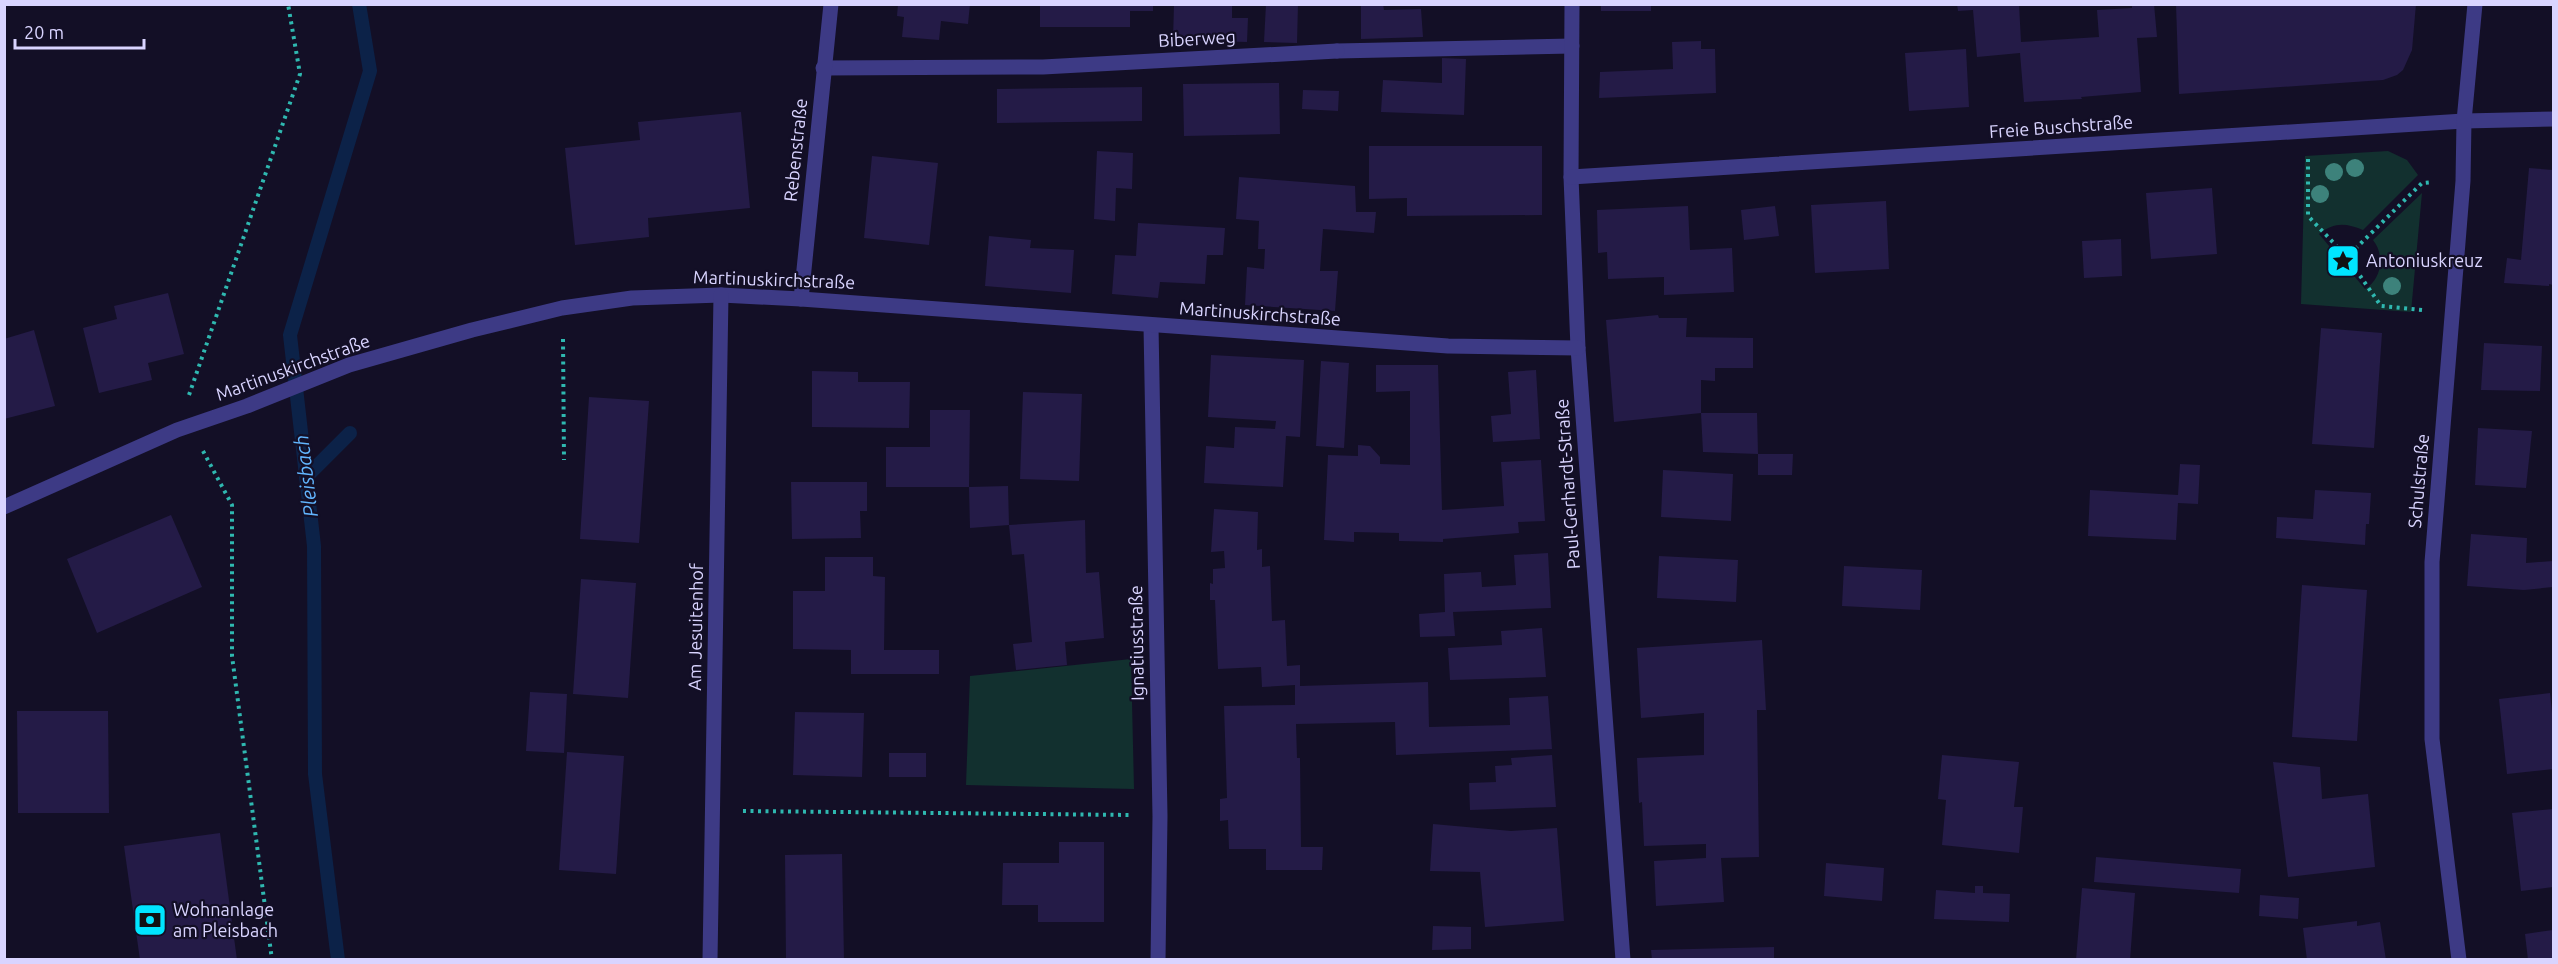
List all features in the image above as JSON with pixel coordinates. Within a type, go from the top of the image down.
[{"type":"street","name":"Rebenstraße","points":[[801,299],[831,4]]},
{"type":"street","name":"Paul-Gerhardt-Straße","points":[[1572,4],[1571,177],[1578,348],[1623,960]]},
{"type":"street","name":"Schulstraße","points":[[2459,960],[2432,739],[2432,562],[2463,181],[2464,121],[2475,4]]},
{"type":"street","name":"Biberweg","points":[[823,68],[1043,67],[1337,51],[1572,46]]},
{"type":"street","name":"Freie Buschstraße","points":[[1571,177],[2464,121],[2553,119]]},
{"type":"street","name":"Martinuskirchstraße","points":[[4,507],[184,428],[246,406],[349,364],[562,308],[632,298],[721,295],[801,299],[1448,346],[1578,348]]},
{"type":"street","name":"Am Jesuitenhof","points":[[710,960],[721,295]]},
{"type":"street","name":"Ignatiusstraße","points":[[1151,326],[1160,816],[1158,960]]},
{"type":"path","points":[[272,960],[232,656],[232,505],[184,428],[300,74],[288,4]]},
{"type":"path","points":[[2307,131],[2308,216],[2347,257],[2381,306],[2413,309]]},
{"type":"path","points":[[2347,257],[2422,183],[2463,181]]},
{"type":"path","points":[[562,308],[564,460]]},
{"type":"path","points":[[712,811],[1160,816]]},
{"type":"green space","points":[[2388,151],[2407,160],[2418,175],[2363,230],[2340,225],[2330,227],[2319,234],[2365,289],[2375,279],[2380,266],[2379,253],[2373,240],[2422,193],[2411,312],[2301,304],[2305,156]]},
{"type":"green space","points":[[1131,659],[1134,789],[966,785],[970,676]]},
{"type":"building","points":[[898,4],[970,4],[968,24],[941,21],[939,40],[902,37],[904,17],[897,16]]},
{"type":"building","points":[[1040,4],[1153,4],[1153,11],[1130,11],[1130,27],[1040,27]]},
{"type":"building","points":[[1174,4],[1232,4],[1232,18],[1248,18],[1247,42],[1173,40]]},
{"type":"building","points":[[1266,4],[1298,4],[1297,43],[1264,42]]},
{"type":"building","points":[[1361,4],[1383,4],[1384,10],[1421,9],[1423,37],[1361,39]]},
{"type":"building","points":[[1601,4],[1651,4],[1651,11],[1601,11]]},
{"type":"building","points":[[1957,4],[2019,4],[2021,42],[2099,37],[2097,10],[2132,8],[2132,4],[2154,4],[2157,37],[2137,38],[2141,92],[2081,97],[2082,99],[2024,102],[2020,53],[1977,57],[1973,10],[1958,11]]},
{"type":"building","points":[[2176,4],[2416,4],[2412,50],[2403,70],[2383,80],[2179,94]]},
{"type":"building","points":[[1701,41],[1701,49],[1715,49],[1716,93],[1599,98],[1600,72],[1673,69],[1672,42]]},
{"type":"building","points":[[1966,49],[1969,107],[1909,111],[1905,53]]},
{"type":"building","points":[[1442,58],[1466,59],[1464,115],[1381,112],[1383,80],[1442,83]]},
{"type":"building","points":[[1279,83],[1280,134],[1184,136],[1183,84]]},
{"type":"building","points":[[1142,87],[1142,121],[997,123],[997,89]]},
{"type":"building","points":[[1303,90],[1339,91],[1338,111],[1302,109]]},
{"type":"building","points":[[741,112],[750,208],[648,218],[649,237],[575,245],[565,148],[640,140],[638,122]]},
{"type":"building","points":[[1369,146],[1542,146],[1542,215],[1407,216],[1407,198],[1369,199]]},
{"type":"building","points":[[1097,151],[1133,153],[1132,189],[1116,188],[1115,221],[1094,219]]},
{"type":"building","points":[[872,156],[938,163],[929,245],[864,238]]},
{"type":"building","points":[[2529,168],[2553,170],[2553,285],[2549,284],[2549,286],[2504,283],[2507,258],[2521,260]]},
{"type":"building","points":[[1239,177],[1355,186],[1356,212],[1376,212],[1374,233],[1323,229],[1320,271],[1338,271],[1335,311],[1245,305],[1247,267],[1264,269],[1265,249],[1258,249],[1259,221],[1236,219]]},
{"type":"building","points":[[2212,188],[2217,254],[2151,259],[2146,193]]},
{"type":"building","points":[[1886,201],[1889,269],[1815,273],[1811,205]]},
{"type":"building","points":[[1688,206],[1690,250],[1732,248],[1734,292],[1664,295],[1664,277],[1608,279],[1607,252],[1598,253],[1597,210]]},
{"type":"building","points":[[1775,206],[1779,236],[1744,240],[1741,210]]},
{"type":"building","points":[[1138,223],[1225,228],[1223,255],[1207,255],[1205,284],[1160,282],[1158,298],[1112,294],[1115,255],[1136,256]]},
{"type":"building","points":[[989,236],[1031,240],[1030,248],[1074,250],[1071,293],[985,286]]},
{"type":"building","points":[[2121,239],[2122,276],[2084,278],[2082,241]]},
{"type":"building","points":[[168,293],[184,354],[148,363],[152,380],[99,393],[83,328],[117,319],[114,306]]},
{"type":"building","points":[[1658,315],[1659,318],[1687,318],[1686,337],[1753,338],[1753,368],[1715,368],[1715,381],[1701,380],[1701,413],[1614,422],[1606,320]]},
{"type":"building","points":[[2321,328],[2382,333],[2374,448],[2312,444]]},
{"type":"building","points":[[34,330],[55,406],[4,419],[4,339]]},
{"type":"building","points":[[2484,343],[2542,346],[2540,391],[2481,390]]},
{"type":"building","points":[[1211,355],[1304,360],[1300,437],[1286,436],[1283,487],[1204,483],[1206,446],[1234,448],[1235,427],[1275,429],[1276,421],[1208,417]]},
{"type":"building","points":[[1321,361],[1349,363],[1344,448],[1316,446]]},
{"type":"building","points":[[1376,365],[1438,365],[1442,510],[1504,506],[1501,462],[1541,460],[1545,521],[1518,522],[1519,533],[1443,539],[1443,542],[1399,541],[1399,533],[1354,532],[1354,542],[1324,540],[1328,455],[1358,456],[1358,445],[1370,446],[1380,457],[1380,464],[1410,465],[1410,391],[1376,392]]},
{"type":"building","points":[[1536,370],[1540,439],[1493,442],[1491,416],[1511,414],[1508,372]]},
{"type":"building","points":[[812,371],[858,372],[858,382],[910,382],[909,428],[812,427]]},
{"type":"building","points":[[1023,392],[1082,394],[1079,481],[1020,479]]},
{"type":"building","points":[[589,397],[649,401],[639,543],[580,539]]},
{"type":"building","points":[[930,410],[970,410],[969,487],[886,487],[886,447],[930,447]]},
{"type":"building","points":[[1701,413],[1757,413],[1758,454],[1703,452]]},
{"type":"building","points":[[2478,428],[2532,431],[2526,488],[2475,485]]},
{"type":"building","points":[[1758,454],[1793,454],[1792,475],[1758,475]]},
{"type":"building","points":[[2180,464],[2200,465],[2198,504],[2178,503],[2176,540],[2088,536],[2090,490],[2178,495]]},
{"type":"building","points":[[1663,470],[1733,474],[1731,521],[1661,517]]},
{"type":"building","points":[[791,482],[867,482],[867,511],[860,511],[861,538],[792,539]]},
{"type":"building","points":[[1008,486],[1009,525],[970,528],[969,487]]},
{"type":"building","points":[[2315,490],[2371,493],[2365,545],[2276,538],[2277,517],[2313,519]]},
{"type":"building","points":[[1214,509],[1258,512],[1257,550],[1262,549],[1262,567],[1270,566],[1272,621],[1285,620],[1287,666],[1300,665],[1300,686],[1428,682],[1429,727],[1510,725],[1509,698],[1548,696],[1552,749],[1396,755],[1395,722],[1296,724],[1297,758],[1300,758],[1301,847],[1323,847],[1322,870],[1266,870],[1266,849],[1229,849],[1228,820],[1220,821],[1220,799],[1227,798],[1224,706],[1295,705],[1295,685],[1262,687],[1261,667],[1218,669],[1215,600],[1210,600],[1210,583],[1213,584],[1213,569],[1225,568],[1224,551],[1211,552]]},
{"type":"building","points":[[171,515],[202,587],[97,633],[67,559]]},
{"type":"building","points":[[1085,520],[1086,573],[1099,572],[1104,638],[1065,642],[1067,665],[1016,670],[1013,644],[1032,642],[1024,554],[1012,555],[1009,525]]},
{"type":"building","points":[[2471,534],[2527,538],[2526,563],[2553,561],[2553,587],[2524,590],[2467,586]]},
{"type":"building","points":[[1548,553],[1551,608],[1453,612],[1455,636],[1420,637],[1419,614],[1445,612],[1444,574],[1481,572],[1482,587],[1516,585],[1514,555]]},
{"type":"building","points":[[1659,556],[1738,560],[1736,602],[1657,598]]},
{"type":"building","points":[[825,557],[873,557],[873,576],[885,577],[884,650],[939,650],[939,674],[851,674],[851,650],[793,649],[793,591],[825,591]]},
{"type":"building","points":[[1844,566],[1922,570],[1920,610],[1842,606]]},
{"type":"building","points":[[581,579],[636,583],[628,698],[573,694]]},
{"type":"building","points":[[2302,585],[2367,590],[2357,741],[2292,737]]},
{"type":"building","points":[[1542,628],[1546,677],[1450,680],[1448,648],[1502,645],[1501,631]]},
{"type":"building","points":[[1762,640],[1766,710],[1757,710],[1759,857],[1721,858],[1724,902],[1656,906],[1654,861],[1706,858],[1706,844],[1644,846],[1637,758],[1704,755],[1704,713],[1641,718],[1637,648]]},
{"type":"building","points":[[530,692],[567,694],[564,753],[526,751]]},
{"type":"building","points":[[2550,693],[2553,722],[2553,769],[2507,774],[2499,699]]},
{"type":"building","points":[[17,711],[108,711],[109,813],[18,813]]},
{"type":"building","points":[[795,712],[864,713],[862,777],[793,775]]},
{"type":"building","points":[[567,752],[624,756],[616,874],[559,870]]},
{"type":"building","points":[[889,753],[926,753],[926,777],[889,777]]},
{"type":"building","points":[[1552,755],[1556,807],[1470,810],[1469,783],[1496,782],[1495,766],[1512,765],[1511,758]]},
{"type":"building","points":[[1942,755],[2019,762],[2014,807],[2023,807],[2019,853],[1942,845],[1946,800],[1938,799]]},
{"type":"building","points":[[2273,762],[2320,767],[2322,799],[2368,794],[2375,867],[2288,877]]},
{"type":"building","points":[[2553,809],[2553,887],[2521,891],[2512,813]]},
{"type":"building","points":[[1433,824],[1511,831],[1557,828],[1564,921],[1485,927],[1480,872],[1430,871]]},
{"type":"building","points":[[220,833],[237,960],[140,960],[124,846]]},
{"type":"building","points":[[1059,842],[1104,842],[1104,922],[1038,922],[1038,905],[1002,905],[1003,863],[1059,863]]},
{"type":"building","points":[[842,854],[844,960],[786,960],[785,855]]},
{"type":"building","points":[[2096,857],[2241,869],[2239,893],[2094,882]]},
{"type":"building","points":[[1826,863],[1884,868],[1882,901],[1824,896]]},
{"type":"building","points":[[1975,886],[1983,886],[1983,893],[2010,894],[2009,922],[1934,919],[1936,890],[1975,893]]},
{"type":"building","points":[[2082,888],[2135,893],[2130,960],[2076,960]]},
{"type":"building","points":[[2260,895],[2299,898],[2298,919],[2259,916]]},
{"type":"building","points":[[2357,921],[2357,926],[2380,922],[2386,960],[2307,960],[2303,928]]},
{"type":"building","points":[[1433,926],[1471,927],[1471,949],[1432,950]]},
{"type":"building","points":[[2553,930],[2553,960],[2528,960],[2525,934]]},
{"type":"building","points":[[1774,947],[1774,960],[1652,960],[1651,950]]},
{"type":"waterway","name":"Pleisbach","points":[[338,960],[315,774],[314,546],[290,335],[370,71],[359,4]]},
{"type":"waterway","points":[[306,477],[350,433]]},
{"type":"place","name":"Antoniuskreuz","points":[[2343,261]]},
{"type":"place","name":"Wohnanlage am Pleisbach","points":[[150,920]]}]
